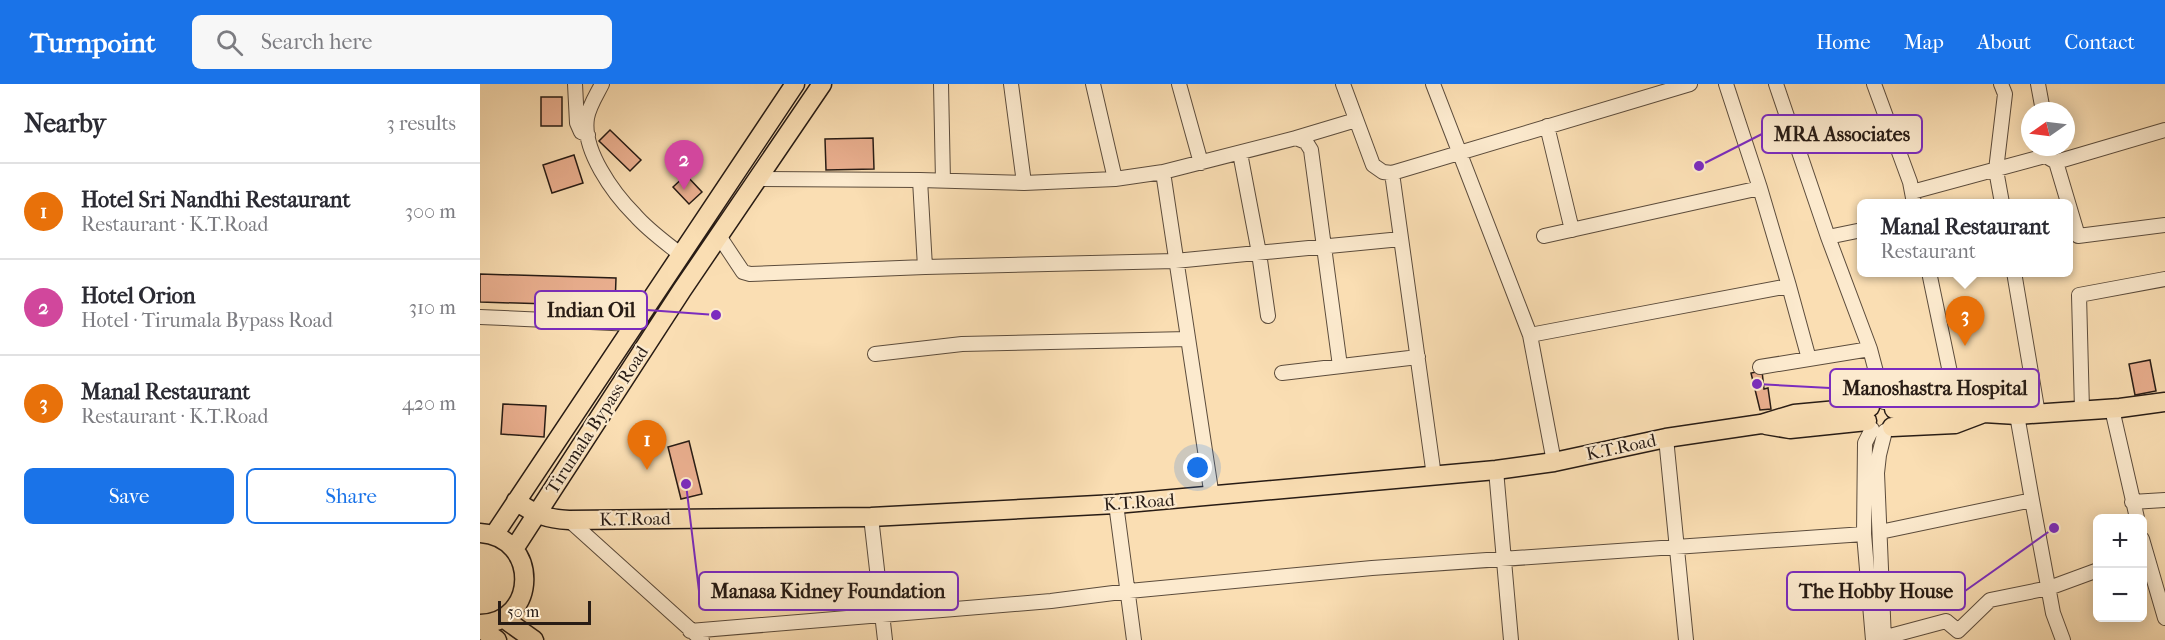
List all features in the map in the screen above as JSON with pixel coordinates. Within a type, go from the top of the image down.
[{"type":"main road","name":"Tirumala Bypass Road","points":[[487,534],[516,501],[795,84]]},
{"type":"main road","name":"Tirumala Bypass Road","points":[[514,549],[682,290],[822,84]]},
{"type":"main road","points":[[665,278],[682,290]]},
{"type":"main road","name":"K.T.Road","points":[[1880,418],[1957,406],[1984,413],[2017,415],[2112,409],[2165,402]]},
{"type":"main road","name":"K.T.Road","points":[[516,501],[535,515],[569,520],[871,517],[1116,504],[1496,470],[1554,462],[1666,438],[1761,424],[1794,414],[1955,424],[1984,413]]},
{"type":"main road","points":[[480,624],[488,624],[502,618],[514,608],[522,595],[525,581],[520,558],[514,549],[505,541],[487,534]]},
{"type":"main road","points":[[502,618],[534,640]]},
{"type":"main road","points":[[480,628],[497,640]]},
{"type":"street","points":[[575,84],[577,123],[581,132],[588,135]]},
{"type":"street","points":[[602,84],[588,113],[588,135],[596,160],[617,196],[636,217],[680,254]]},
{"type":"street","points":[[940,84],[943,181]]},
{"type":"street","points":[[1011,84],[1024,183]]},
{"type":"street","points":[[1092,84],[1115,179]]},
{"type":"street","points":[[1179,84],[1201,163]]},
{"type":"street","points":[[1343,84],[1373,165],[1383,172],[1392,173],[1690,84]]},
{"type":"street","points":[[1433,84],[1530,335],[1554,462]]},
{"type":"street","points":[[1726,84],[1760,188],[1809,359]]},
{"type":"street","points":[[1776,84],[1828,237],[1870,349],[1880,418],[1877,473],[1880,532],[1879,640]]},
{"type":"street","points":[[1874,84],[1913,198],[2045,156]]},
{"type":"street","points":[[2001,84],[2005,94],[1996,171],[2001,199]]},
{"type":"street","points":[[2038,84],[2041,102]]},
{"type":"street","points":[[758,179],[1024,183],[1115,179],[1163,172],[1201,163],[1356,120]]},
{"type":"street","points":[[1546,126],[1572,230]]},
{"type":"street","points":[[2075,149],[2165,130]]},
{"type":"street","points":[[1296,138],[1306,142],[1311,150],[1340,366]]},
{"type":"street","points":[[1240,153],[1268,316]]},
{"type":"street","points":[[2048,156],[2062,199]]},
{"type":"street","points":[[1163,172],[1212,497]]},
{"type":"street","points":[[1392,173],[1434,476]]},
{"type":"street","points":[[921,180],[925,267]]},
{"type":"street","points":[[1544,236],[1760,188]]},
{"type":"street","points":[[2074,237],[2165,225]]},
{"type":"street","points":[[1828,237],[1857,231]]},
{"type":"street","points":[[719,236],[743,272],[746,273],[1175,261],[1401,239]]},
{"type":"street","points":[[1930,277],[1957,406]]},
{"type":"street","points":[[2015,277],[2038,414]]},
{"type":"street","points":[[2082,410],[2079,295],[2165,279]]},
{"type":"street","points":[[1530,335],[1789,286]]},
{"type":"street","points":[[480,317],[634,324]]},
{"type":"street","points":[[875,354],[962,344],[1188,339]]},
{"type":"street","points":[[1760,367],[1870,349]]},
{"type":"street","points":[[1282,373],[1418,357]]},
{"type":"street","points":[[2112,409],[2136,514]]},
{"type":"street","points":[[2017,415],[2053,613],[2062,640]]},
{"type":"street","points":[[1879,640],[1864,534],[1865,443],[1880,418]]},
{"type":"street","points":[[1666,438],[1686,640]]},
{"type":"street","points":[[1496,470],[1511,640]]},
{"type":"street","points":[[1880,532],[2032,500]]},
{"type":"street","points":[[2132,501],[2165,500]]},
{"type":"street","points":[[1116,504],[1134,640]]},
{"type":"street","points":[[871,517],[885,640]]},
{"type":"street","points":[[569,520],[702,640]]},
{"type":"street","points":[[690,631],[1051,601],[1129,591],[1372,568],[1864,534]]},
{"type":"street","points":[[2147,558],[2165,618]]},
{"type":"street","points":[[1879,640],[1946,621],[1959,636],[1990,600],[2049,588],[2093,572]]},
{"type":"building","points":[[541,97],[562,97],[562,126],[541,126]]},
{"type":"building","points":[[610,130],[641,160],[630,171],[599,141]]},
{"type":"building","points":[[873,138],[874,169],[826,170],[825,139]]},
{"type":"building","points":[[574,155],[583,183],[552,193],[543,165]]},
{"type":"building","points":[[686,175],[702,192],[689,204],[673,187]]},
{"type":"building","points":[[480,274],[616,278],[615,306],[480,302]]},
{"type":"building","points":[[2150,360],[2156,391],[2135,395],[2129,364]]},
{"type":"building","points":[[1762,371],[1764,389],[1768,388],[1771,409],[1760,410],[1751,373]]},
{"type":"building","points":[[503,404],[546,406],[544,437],[501,434]]},
{"type":"building","points":[[689,441],[702,494],[681,499],[668,447]]},
{"type":"place","name":"MRA Associates","points":[[1699,166]]},
{"type":"place","name":"Hotel Orion","points":[[684,190]]},
{"type":"place","name":"Indian Oil","points":[[716,315]]},
{"type":"place","name":"Manal Restaurant","points":[[1965,346]]},
{"type":"place","name":"Manoshastra Hospital","points":[[1757,384]]},
{"type":"place","name":"Hotel Sri Nandhi Restaurant","points":[[647,470]]},
{"type":"place","name":"Manasa Kidney Foundation","points":[[686,484]]},
{"type":"place","name":"The Hobby House","points":[[2054,528]]}]
